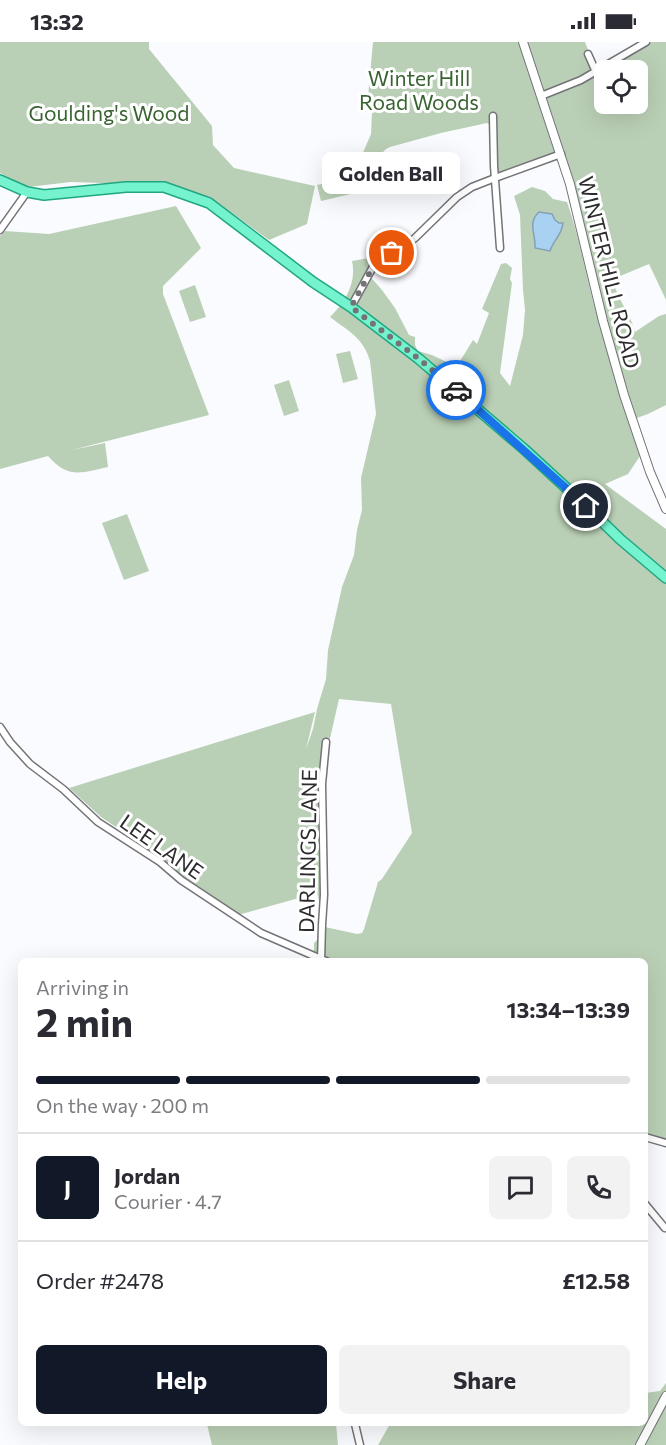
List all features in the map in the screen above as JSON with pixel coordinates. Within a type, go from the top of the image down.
[{"type":"main road","points":[[0,180],[27,192],[44,195],[126,187],[164,187],[210,203],[313,282],[351,307],[446,381],[666,578]]},
{"type":"street","name":"WINTER HILL ROAD","points":[[523,42],[561,154],[624,395],[650,472],[666,509]]},
{"type":"street","points":[[613,60],[636,44],[646,42]]},
{"type":"street","points":[[588,54],[594,68]]},
{"type":"street","points":[[541,96],[594,73]]},
{"type":"street","points":[[493,116],[500,248]]},
{"type":"street","points":[[351,307],[374,265],[403,248],[457,197],[472,187],[561,154]]},
{"type":"street","points":[[0,230],[27,192]]},
{"type":"street","name":"LEE LANE","points":[[0,727],[30,764],[63,789],[98,822],[160,862],[181,880],[261,933],[316,958]]},
{"type":"street","name":"DARLINGS LANE","points":[[323,958],[322,784],[326,742]]},
{"type":"street","points":[[648,1138],[666,1143]]},
{"type":"street","points":[[648,1208],[665,1228]]},
{"type":"street","points":[[649,1421],[666,1396]]},
{"type":"street","points":[[355,1426],[360,1445]]},
{"type":"street","points":[[640,1445],[647,1426]]},
{"type":"green space","name":"Goulding's Wood","points":[[0,42],[149,42],[149,49],[212,126],[213,145],[234,168],[315,186],[307,224],[269,240],[210,197],[163,185],[71,182],[28,187],[0,173]]},
{"type":"green space","name":"Winter Hill Road Woods","points":[[373,42],[585,42],[594,66],[594,72],[545,97],[541,88],[556,147],[553,155],[491,176],[492,126],[487,123],[390,147],[372,163],[366,163],[363,172],[359,162],[371,134],[372,112],[369,108]]},
{"type":"green space","points":[[649,42],[666,42],[666,300],[649,264],[613,279],[635,332],[666,314],[666,405],[634,419],[604,316],[546,98],[594,73],[594,114],[648,114],[648,60],[617,60]]},
{"type":"green space","points":[[351,177],[355,193],[321,201],[317,185]]},
{"type":"green space","points":[[532,187],[545,191],[553,199],[567,202],[599,324],[640,456],[628,474],[605,484],[666,529],[666,1142],[648,1137],[648,958],[323,958],[314,954],[319,916],[317,893],[238,915],[184,877],[159,856],[101,817],[69,788],[315,712],[306,749],[326,679],[328,650],[342,587],[354,555],[362,510],[361,478],[376,414],[370,361],[367,353],[354,335],[330,317],[348,292],[353,277],[352,261],[381,256],[370,266],[367,273],[395,308],[409,335],[415,337],[418,351],[451,364],[454,371],[473,340],[477,344],[489,313],[482,309],[501,264],[506,263],[512,268],[510,279],[512,283],[500,373],[510,386],[523,335],[525,310],[520,215],[514,196]],"holes":[[[339,699],[391,704],[412,833],[378,882],[362,933],[325,927],[323,769]]]},
{"type":"green space","points":[[176,206],[201,248],[163,286],[163,294],[209,415],[72,450],[105,443],[108,467],[82,472],[69,471],[48,456],[0,469],[0,236],[5,231],[49,234]]},
{"type":"green space","points":[[195,285],[206,317],[190,322],[179,291]]},
{"type":"green space","points":[[350,351],[358,379],[343,383],[336,354]]},
{"type":"green space","points":[[289,380],[299,411],[284,416],[274,385]]},
{"type":"green space","points":[[127,514],[149,571],[124,580],[102,523]]},
{"type":"green space","points":[[666,1383],[666,1445],[378,1445],[389,1426],[648,1426],[648,1393],[660,1391]]},
{"type":"green space","points":[[207,1426],[336,1426],[338,1445],[212,1445]]},
{"type":"water","points":[[590,182],[594,186],[595,214],[587,218],[585,204],[579,190],[582,183]]},
{"type":"water","points":[[539,212],[552,214],[555,220],[563,223],[550,251],[535,248],[533,220]]},
{"type":"way so far","points":[[392,253],[374,265],[351,307],[456,390]]},
{"type":"place","name":"Golden Ball","points":[[392,253]]},
{"type":"route","points":[[456,390],[586,506]]}]
